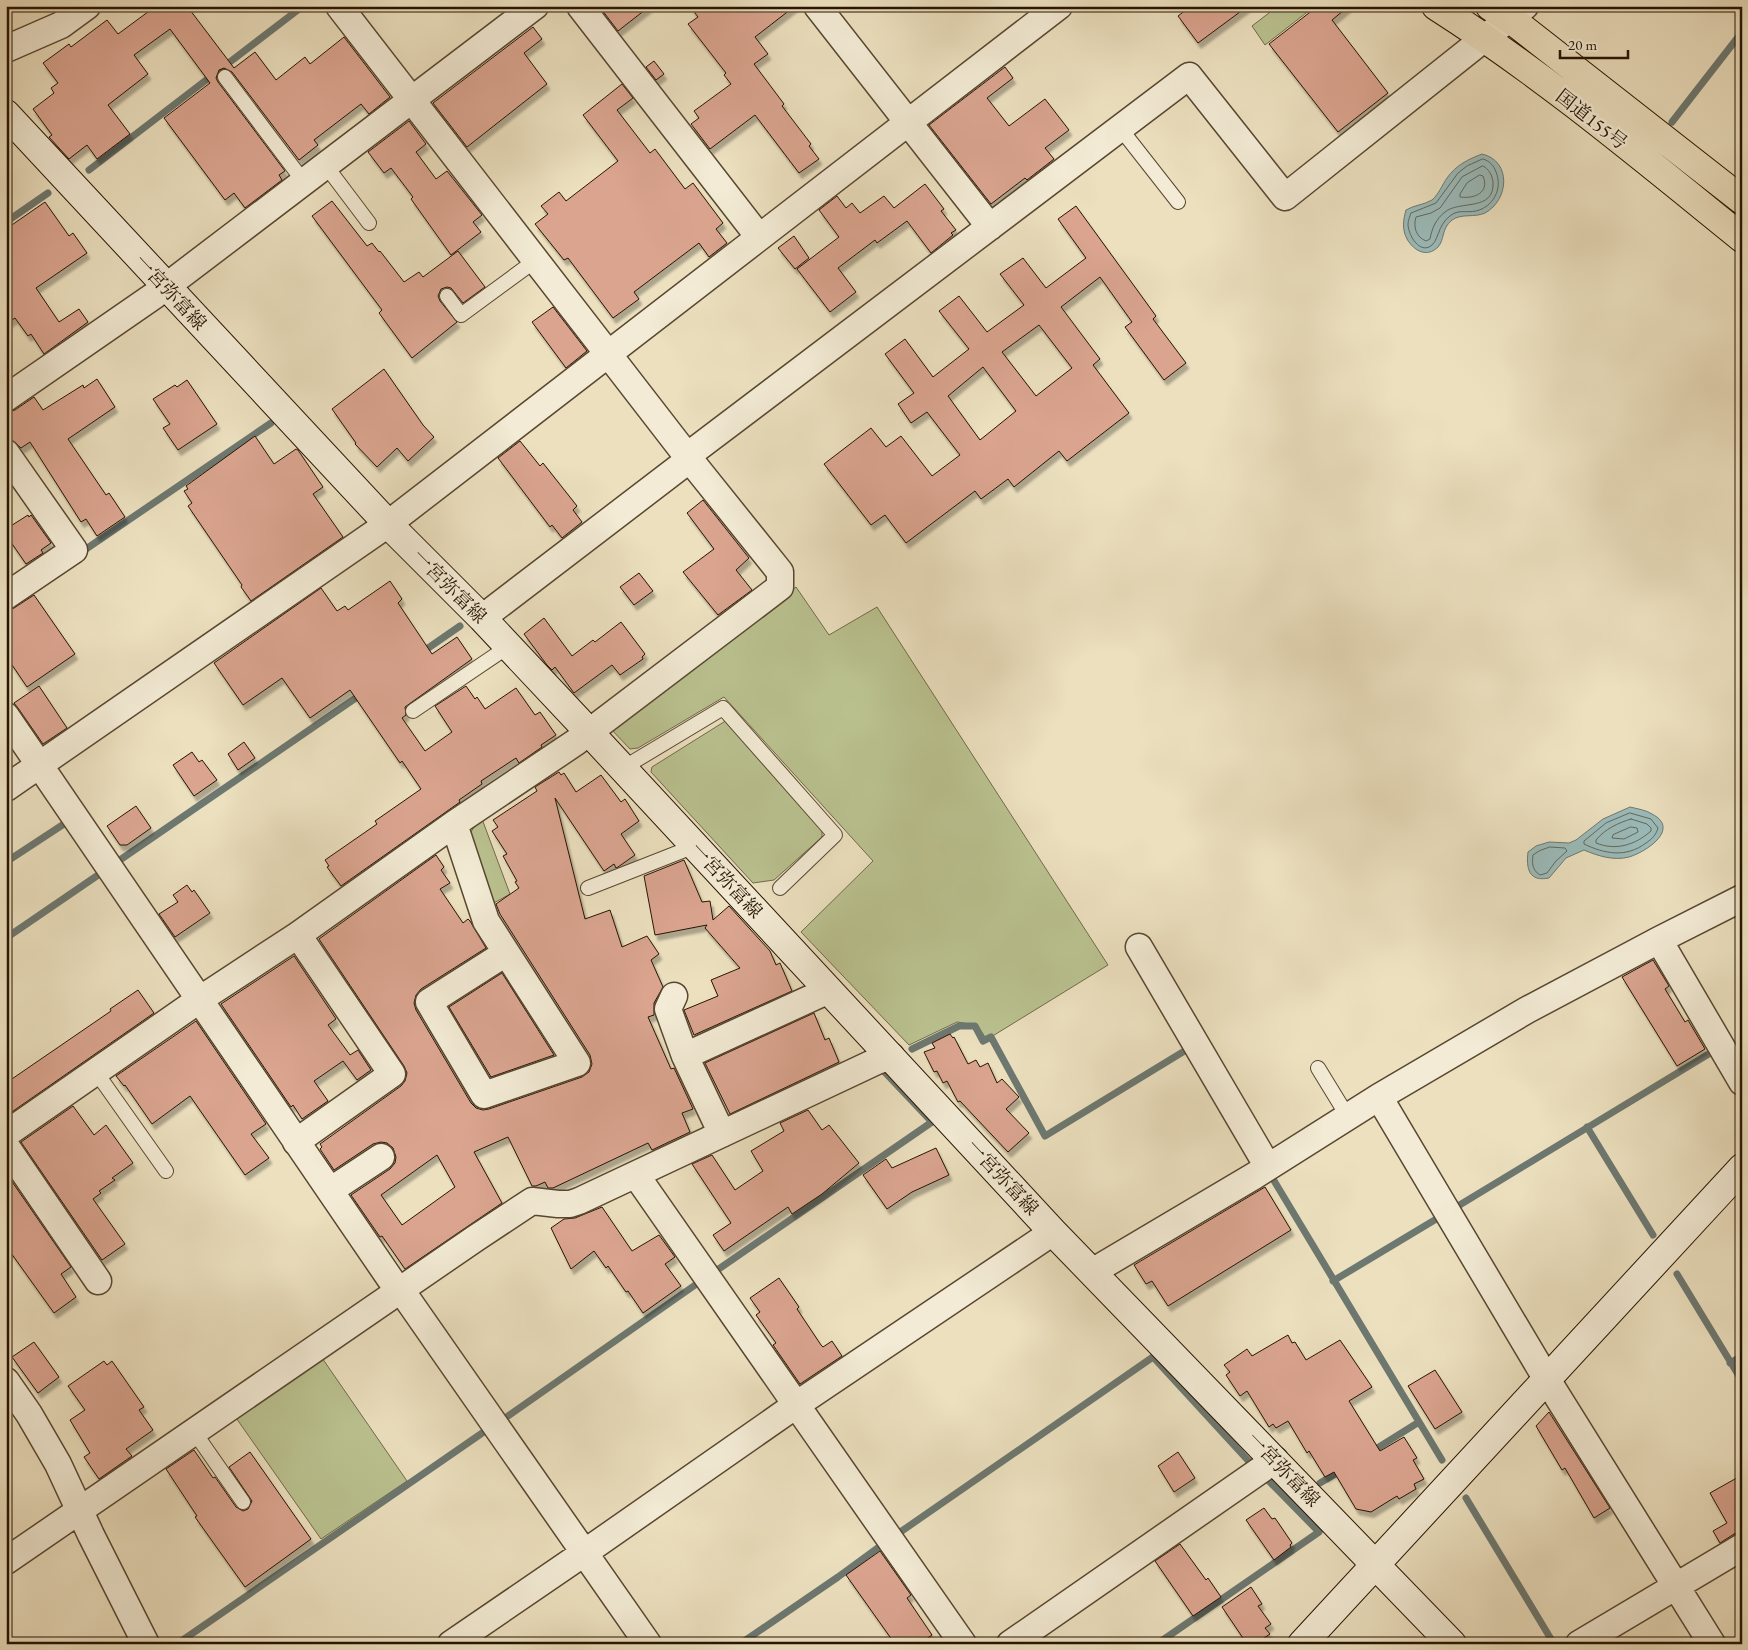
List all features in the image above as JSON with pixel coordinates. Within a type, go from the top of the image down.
[{"type":"highway","name":"国道155号","points":[[1436,6],[1484,37],[1548,85],[1742,238]]},
{"type":"highway","name":"国道155号","points":[[1508,10],[1742,200]]},
{"type":"main road","name":"一宮弥富線","points":[[6,114],[388,524],[509,646],[1054,1232],[1452,1644]]},
{"type":"main road","points":[[1302,1644],[1742,1168]]},
{"type":"street","points":[[6,49],[61,25],[88,6]]},
{"type":"street","points":[[6,1134],[199,1000],[298,935],[454,824],[590,733],[780,587],[780,572],[689,458],[339,6]]},
{"type":"street","points":[[6,398],[166,287],[535,6]]},
{"type":"street","points":[[580,6],[759,237]]},
{"type":"street","points":[[817,6],[990,227]]},
{"type":"street","points":[[6,788],[388,524],[1059,6]]},
{"type":"street","points":[[482,618],[1189,76],[1285,197],[1484,37],[1508,10]]},
{"type":"street","points":[[6,453],[74,550],[6,596]]},
{"type":"street","points":[[6,716],[393,1283],[401,1290],[648,1644]]},
{"type":"street","points":[[454,824],[486,922],[577,1063],[484,1095],[428,1002],[506,953]]},
{"type":"street","points":[[1092,1272],[1268,1167],[1379,1096],[1527,1010],[1742,898]]},
{"type":"street","points":[[296,1142],[392,1074],[298,935]]},
{"type":"street","points":[[1659,940],[1742,1082]]},
{"type":"street","points":[[1139,948],[1268,1167]]},
{"type":"street","points":[[685,1056],[829,990]]},
{"type":"street","points":[[674,996],[668,1009],[685,1056],[722,1134]]},
{"type":"street","points":[[6,1561],[532,1201],[570,1204],[580,1201],[877,1060],[891,1056]]},
{"type":"street","points":[[1379,1096],[1546,1378],[1712,1644]]},
{"type":"street","points":[[6,1146],[98,1281]]},
{"type":"street","points":[[331,1190],[380,1157]]},
{"type":"street","points":[[636,1175],[963,1644]]},
{"type":"street","points":[[451,1644],[796,1405],[1054,1232]]},
{"type":"street","points":[[6,1381],[29,1414],[58,1464],[76,1514],[134,1644]]},
{"type":"street","points":[[6,1409],[27,1431],[45,1460],[146,1644]]},
{"type":"street","points":[[1010,1644],[1275,1460]]},
{"type":"street","points":[[1579,1644],[1742,1547]]},
{"type":"lane","points":[[224,77],[304,182]]},
{"type":"lane","points":[[1120,128],[1178,202]]},
{"type":"lane","points":[[326,166],[369,223]]},
{"type":"lane","points":[[447,296],[461,315],[536,260]]},
{"type":"lane","points":[[413,711],[509,646]]},
{"type":"lane","points":[[623,768],[723,708],[835,835],[780,888]]},
{"type":"lane","points":[[588,888],[695,846]]},
{"type":"lane","points":[[1318,1068],[1348,1117]]},
{"type":"lane","points":[[96,1072],[166,1171]]},
{"type":"lane","points":[[195,1433],[243,1502]]},
{"type":"green space","points":[[1278,6],[1315,6],[1265,45],[1252,26]]},
{"type":"green space","points":[[796,587],[829,635],[877,607],[1108,965],[991,1037],[985,1037],[977,1025],[957,1022],[909,1045],[801,932],[873,861],[724,697],[638,748],[630,749],[610,728]]},
{"type":"green space","points":[[727,720],[822,827],[822,837],[774,880],[753,883],[651,772],[652,767]]},
{"type":"green space","points":[[482,819],[510,894],[492,904],[468,836]]},
{"type":"green space","points":[[320,1355],[407,1481],[321,1539],[234,1415]]},
{"type":"water","points":[[1482,154],[1492,158],[1502,172],[1503,190],[1499,199],[1485,213],[1452,220],[1446,227],[1440,244],[1434,250],[1421,252],[1417,250],[1407,239],[1404,232],[1406,210],[1432,200],[1454,169]]},
{"type":"water","points":[[1630,807],[1652,814],[1660,820],[1663,826],[1662,833],[1658,839],[1644,850],[1629,857],[1612,858],[1584,850],[1566,858],[1549,878],[1537,878],[1530,873],[1528,869],[1528,852],[1536,846],[1549,842],[1569,843],[1576,840],[1603,819]]},
{"type":"building","points":[[156,6],[187,6],[234,68],[255,52],[276,80],[305,57],[310,64],[344,37],[390,97],[369,114],[361,104],[314,140],[318,145],[299,160],[232,72],[224,68],[219,70],[216,78],[218,82],[285,171],[279,175],[282,180],[245,208],[234,193],[225,200],[164,118],[210,83],[170,29],[134,55],[148,74],[108,105],[130,134],[97,159],[87,145],[69,159],[49,137],[52,135],[33,109],[54,93],[51,88],[58,83],[43,63],[69,44],[71,47],[107,20],[118,34]]},
{"type":"building","points":[[599,6],[650,6],[618,31]]},
{"type":"building","points":[[690,6],[795,6],[755,37],[768,54],[754,64],[784,104],[782,106],[811,144],[809,146],[819,159],[799,173],[755,115],[710,149],[691,124],[699,118],[694,111],[731,84],[724,75],[726,73],[688,24],[698,17]]},
{"type":"building","points":[[1191,6],[1248,6],[1198,43],[1178,16]]},
{"type":"building","points":[[1318,6],[1349,6],[1332,20],[1388,93],[1338,132],[1269,44]]},
{"type":"building","points":[[533,27],[542,39],[524,53],[547,84],[467,147],[433,103]]},
{"type":"building","points":[[654,61],[664,74],[656,80],[646,67]]},
{"type":"building","points":[[1005,67],[1013,78],[987,98],[1009,126],[1045,99],[1069,130],[1045,148],[1054,159],[991,204],[929,125]]},
{"type":"building","points":[[622,84],[633,98],[617,110],[650,153],[655,149],[685,189],[693,183],[723,223],[716,229],[727,243],[709,257],[699,243],[634,292],[639,299],[613,318],[568,258],[564,260],[535,224],[548,214],[541,206],[559,192],[566,201],[618,161],[583,115]]},
{"type":"building","points":[[409,121],[426,144],[416,152],[436,179],[447,171],[482,215],[473,222],[481,232],[451,255],[411,199],[413,197],[391,168],[384,173],[368,152]]},
{"type":"building","points":[[925,184],[944,209],[941,211],[956,230],[951,233],[953,235],[931,253],[907,221],[877,243],[875,240],[838,268],[856,292],[830,312],[797,269],[839,237],[819,210],[837,196],[846,208],[852,203],[860,213],[884,196],[894,208]]},
{"type":"building","points":[[332,201],[367,246],[372,243],[404,282],[419,272],[423,277],[458,251],[485,287],[463,303],[451,288],[441,289],[438,296],[440,301],[457,322],[412,358],[379,313],[382,310],[312,216]]},
{"type":"building","points":[[45,202],[69,236],[73,233],[87,253],[36,288],[59,322],[79,309],[88,322],[44,354],[31,334],[28,336],[15,318],[6,324],[6,229]]},
{"type":"building","points":[[1076,206],[1156,316],[1153,319],[1186,363],[1164,380],[1125,327],[1132,322],[1100,277],[1061,307],[1100,359],[1093,365],[1129,413],[1067,461],[1059,451],[1014,487],[1008,479],[981,499],[975,491],[906,543],[885,515],[871,525],[824,464],[871,428],[886,447],[901,436],[932,476],[960,455],[927,412],[911,423],[898,404],[914,393],[885,354],[905,339],[933,377],[969,349],[939,311],[959,296],[987,332],[1024,305],[1000,274],[1023,258],[1046,288],[1086,258],[1058,219]],"holes":[[[1039,325],[1072,368],[1036,396],[1002,352]],[[983,367],[1016,411],[980,440],[948,396]]]},
{"type":"building","points":[[794,236],[809,258],[795,269],[778,248]]},
{"type":"building","points":[[553,307],[587,351],[566,368],[532,322]]},
{"type":"building","points":[[384,369],[423,425],[434,437],[408,461],[397,448],[377,467],[355,444],[332,409]]},
{"type":"building","points":[[97,379],[115,407],[68,439],[106,495],[109,493],[125,517],[97,536],[86,519],[81,522],[30,442],[21,448],[6,435],[6,413],[15,410],[34,397],[43,410],[83,385],[84,388]]},
{"type":"building","points":[[187,380],[217,424],[178,450],[163,428],[170,424],[153,399]]},
{"type":"building","points":[[255,436],[274,464],[296,449],[298,450],[323,487],[313,494],[343,537],[251,601],[188,506],[192,503],[184,491],[188,489],[186,486]]},
{"type":"building","points":[[520,441],[540,466],[543,463],[577,506],[573,510],[582,522],[562,538],[552,525],[550,527],[498,458]]},
{"type":"building","points":[[703,500],[749,558],[736,570],[752,590],[718,615],[683,572],[714,549],[687,513]]},
{"type":"building","points":[[28,515],[29,517],[31,515],[51,543],[41,550],[43,553],[26,564],[6,535],[6,529]]},
{"type":"building","points":[[639,573],[653,591],[634,605],[620,587]]},
{"type":"building","points":[[390,581],[402,599],[398,603],[432,654],[457,637],[472,659],[405,707],[406,715],[402,718],[425,751],[452,732],[435,706],[466,686],[485,709],[516,688],[535,715],[540,712],[556,735],[519,763],[516,758],[481,781],[482,784],[459,800],[460,802],[341,886],[327,867],[329,866],[325,860],[377,824],[375,821],[421,789],[402,761],[400,763],[350,690],[310,718],[282,678],[243,705],[214,663],[321,588],[337,611],[345,606],[348,610]]},
{"type":"building","points":[[34,595],[75,654],[27,687],[6,656],[6,611]]},
{"type":"building","points":[[544,618],[572,656],[593,640],[595,642],[621,622],[645,654],[642,657],[643,659],[620,675],[612,665],[574,693],[555,667],[552,670],[547,665],[524,634]]},
{"type":"building","points":[[39,686],[67,728],[43,744],[14,703]]},
{"type":"building","points":[[244,742],[255,758],[238,770],[228,754]]},
{"type":"building","points":[[192,752],[199,762],[202,760],[217,780],[194,796],[173,765]]},
{"type":"building","points":[[559,772],[561,775],[564,773],[576,792],[601,775],[621,802],[625,799],[639,821],[621,834],[635,855],[618,867],[616,868],[614,864],[604,871],[555,798],[585,919],[610,910],[622,947],[647,936],[659,954],[651,960],[663,987],[654,1003],[654,1015],[648,1017],[671,1069],[674,1068],[693,1109],[682,1113],[690,1132],[652,1150],[648,1143],[553,1188],[548,1188],[545,1182],[532,1186],[508,1137],[474,1152],[502,1203],[405,1269],[351,1195],[390,1169],[395,1163],[396,1157],[393,1148],[387,1143],[373,1144],[334,1170],[320,1149],[322,1147],[320,1144],[401,1086],[405,1081],[407,1073],[319,939],[436,855],[444,867],[441,870],[450,883],[440,889],[463,923],[468,919],[470,921],[486,948],[421,989],[416,995],[414,1003],[416,1010],[471,1103],[476,1108],[489,1109],[582,1077],[589,1072],[592,1064],[590,1055],[500,914],[496,904],[519,888],[503,856],[507,854],[492,831],[498,827],[493,820],[537,791],[535,787]],"holes":[[[437,1155],[455,1187],[402,1225],[381,1195]]]},
{"type":"building","points":[[136,806],[151,828],[127,845],[120,845],[107,826]]},
{"type":"building","points":[[684,860],[702,902],[710,901],[713,920],[729,906],[770,951],[776,965],[780,963],[792,991],[694,1035],[684,1010],[718,996],[711,980],[740,968],[705,928],[707,925],[655,935],[644,876]]},
{"type":"building","points":[[187,885],[192,892],[194,890],[210,913],[175,937],[159,914],[178,902],[173,895]]},
{"type":"building","points":[[294,956],[336,1019],[328,1025],[350,1055],[358,1050],[371,1070],[357,1080],[343,1061],[314,1081],[328,1101],[302,1119],[293,1105],[291,1107],[221,1004]]},
{"type":"building","points":[[1653,960],[1669,986],[1665,989],[1685,1022],[1688,1020],[1705,1049],[1677,1066],[1622,977]]},
{"type":"building","points":[[502,973],[554,1055],[491,1077],[449,1007]]},
{"type":"building","points":[[138,990],[154,1013],[6,1116],[6,1083],[111,1011],[110,1009]]},
{"type":"building","points":[[814,1013],[825,1040],[829,1038],[839,1062],[730,1114],[705,1063]]},
{"type":"building","points":[[196,1021],[266,1124],[251,1134],[269,1158],[245,1175],[190,1096],[152,1124],[125,1085],[116,1076]]},
{"type":"building","points":[[950,1034],[954,1037],[968,1064],[976,1060],[980,1067],[988,1063],[997,1083],[1002,1079],[1019,1097],[1006,1109],[1029,1133],[1008,1152],[960,1101],[958,1102],[947,1081],[943,1083],[937,1071],[934,1072],[924,1052],[935,1048],[932,1043]]},
{"type":"building","points":[[73,1106],[94,1135],[106,1125],[133,1163],[112,1178],[115,1180],[99,1191],[101,1193],[93,1199],[125,1244],[102,1260],[21,1142]]},
{"type":"building","points":[[808,1110],[822,1130],[829,1125],[859,1163],[822,1194],[792,1214],[788,1207],[724,1251],[713,1235],[731,1223],[692,1164],[712,1155],[735,1190],[763,1171],[751,1151],[784,1131],[780,1123]]},
{"type":"building","points":[[936,1148],[949,1175],[912,1192],[887,1209],[863,1175],[886,1159],[892,1168]]},
{"type":"building","points":[[6,1173],[71,1267],[61,1274],[76,1297],[54,1313],[6,1246]]},
{"type":"building","points":[[1265,1187],[1291,1230],[1168,1306],[1152,1281],[1146,1284],[1134,1265]]},
{"type":"building","points":[[602,1207],[632,1251],[659,1235],[675,1257],[665,1264],[681,1286],[643,1313],[628,1291],[626,1292],[608,1266],[606,1268],[594,1251],[571,1269],[551,1228],[564,1219],[575,1218]]},
{"type":"building","points":[[779,1278],[799,1307],[797,1309],[821,1345],[823,1347],[832,1341],[842,1356],[800,1384],[773,1345],[776,1343],[756,1315],[760,1312],[750,1298]]},
{"type":"building","points":[[1288,1335],[1292,1343],[1295,1342],[1306,1360],[1340,1340],[1372,1387],[1349,1401],[1380,1451],[1404,1437],[1417,1458],[1413,1460],[1424,1479],[1414,1484],[1416,1489],[1399,1499],[1397,1496],[1371,1512],[1356,1509],[1334,1472],[1325,1477],[1309,1451],[1307,1453],[1288,1421],[1276,1428],[1273,1424],[1269,1427],[1247,1391],[1240,1396],[1226,1375],[1230,1372],[1224,1365],[1247,1349],[1252,1356]]},
{"type":"building","points":[[34,1342],[59,1377],[38,1393],[12,1357]]},
{"type":"building","points":[[104,1361],[107,1365],[112,1361],[144,1407],[139,1410],[153,1430],[126,1449],[132,1456],[99,1479],[84,1457],[90,1453],[70,1420],[85,1410],[68,1386]]},
{"type":"building","points":[[1435,1370],[1462,1412],[1435,1429],[1408,1386]]},
{"type":"building","points":[[1549,1412],[1610,1508],[1594,1518],[1565,1468],[1562,1470],[1536,1426]]},
{"type":"building","points":[[194,1450],[236,1507],[243,1511],[248,1509],[252,1501],[229,1467],[250,1452],[311,1539],[245,1587],[195,1517],[197,1516],[166,1469]]},
{"type":"building","points":[[1178,1452],[1195,1478],[1174,1492],[1158,1466]]},
{"type":"building","points":[[1742,1475],[1742,1532],[1734,1534],[1720,1543],[1713,1531],[1727,1523],[1710,1493]]},
{"type":"building","points":[[1264,1508],[1272,1519],[1275,1518],[1292,1543],[1291,1547],[1274,1560],[1246,1520]]},
{"type":"building","points":[[1180,1544],[1221,1597],[1193,1616],[1155,1561]]},
{"type":"building","points":[[880,1551],[911,1595],[907,1598],[932,1635],[919,1644],[895,1644],[846,1575]]},
{"type":"building","points":[[1251,1587],[1262,1604],[1258,1606],[1271,1624],[1265,1628],[1270,1634],[1255,1644],[1247,1644],[1222,1607]]},
{"type":"waterway","points":[[222,68],[303,6]]},
{"type":"waterway","points":[[1672,122],[1742,32]]},
{"type":"waterway","points":[[89,170],[214,74]]},
{"type":"waterway","points":[[6,222],[48,193]]},
{"type":"waterway","points":[[86,549],[271,423]]},
{"type":"waterway","points":[[421,653],[460,626]]},
{"type":"waterway","points":[[117,862],[363,693]]},
{"type":"waterway","points":[[6,862],[70,820]]},
{"type":"waterway","points":[[6,938],[104,871]]},
{"type":"waterway","points":[[912,1049],[959,1026],[975,1026],[983,1041],[991,1037],[1045,1136],[1191,1047],[1191,1049]]},
{"type":"waterway","points":[[1453,1209],[1717,1049]]},
{"type":"waterway","points":[[713,1273],[932,1122],[880,1067]]},
{"type":"waterway","points":[[1587,1127],[1653,1235]]},
{"type":"waterway","points":[[1270,1174],[1442,1460]]},
{"type":"waterway","points":[[1333,1281],[1443,1215]]},
{"type":"waterway","points":[[1677,1274],[1742,1381]]},
{"type":"waterway","points":[[505,1418],[698,1283]]},
{"type":"waterway","points":[[1730,1363],[1742,1356]]},
{"type":"waterway","points":[[896,1535],[1153,1357],[1254,1467]]},
{"type":"waterway","points":[[1371,1452],[1419,1422]]},
{"type":"waterway","points":[[177,1644],[488,1429]]},
{"type":"waterway","points":[[1320,1483],[1342,1470]]},
{"type":"waterway","points":[[1157,1644],[1319,1532],[1264,1476]]},
{"type":"waterway","points":[[1466,1498],[1554,1644]]},
{"type":"waterway","points":[[740,1644],[883,1544]]}]
